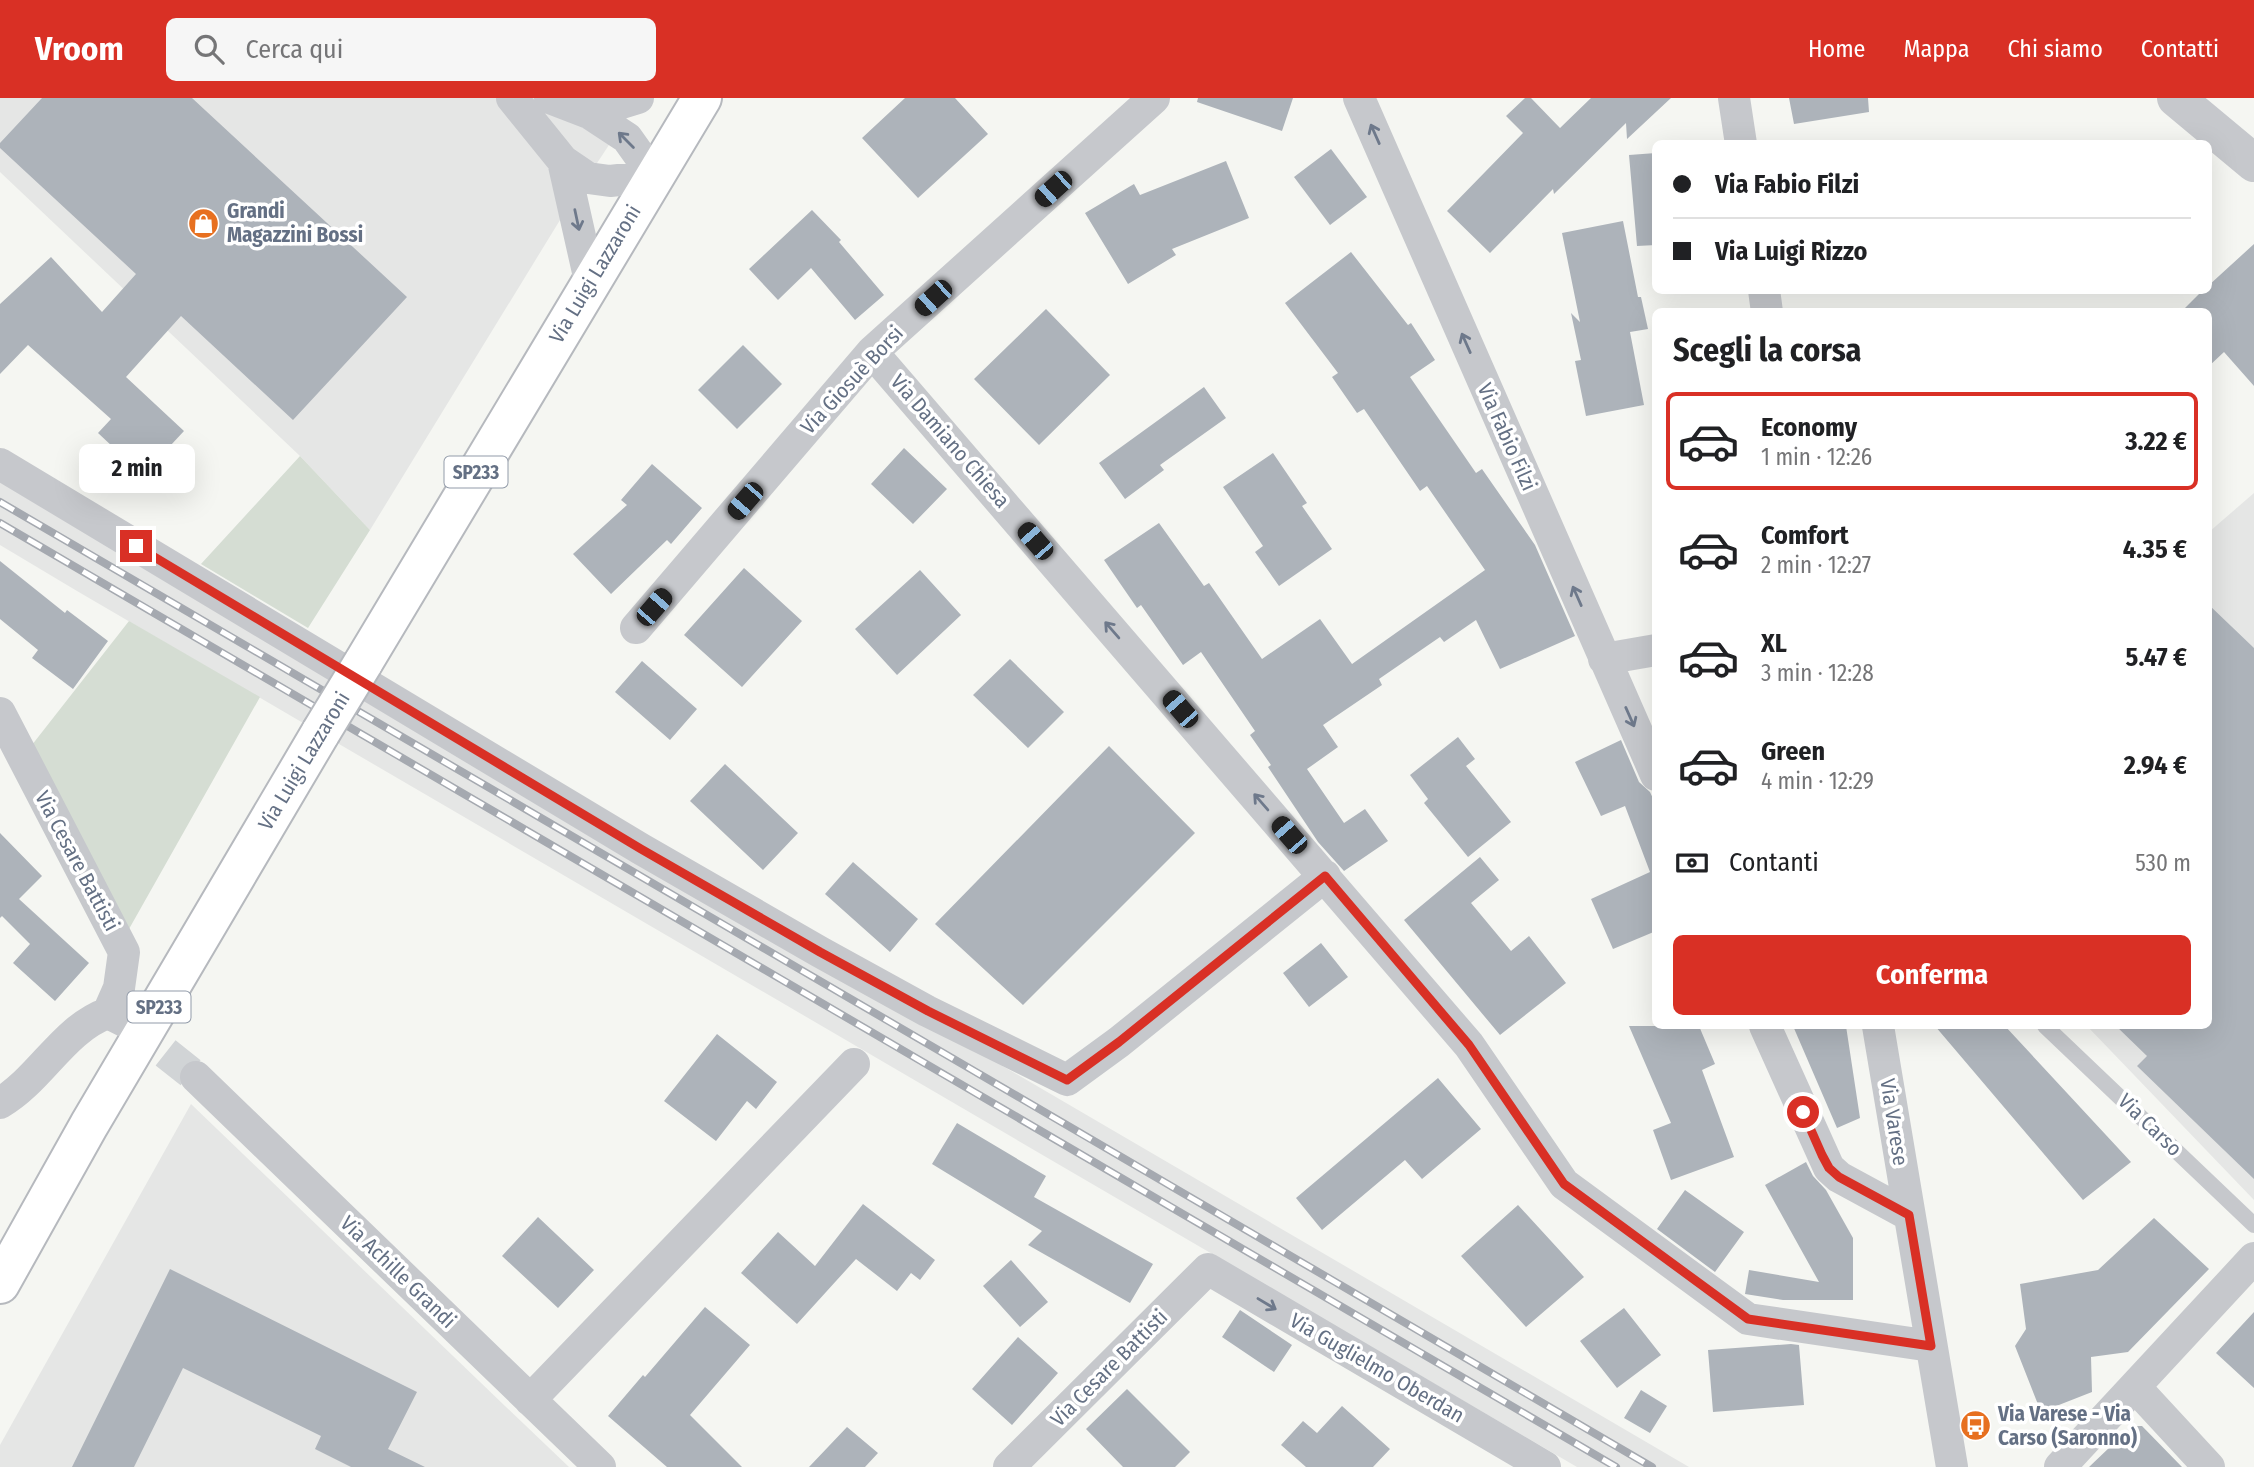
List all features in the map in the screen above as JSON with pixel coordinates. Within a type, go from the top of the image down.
[{"type":"main road","name":"Via Luigi Lazzaroni","points":[[0,1284],[89,1125],[321,732],[702,98]]},
{"type":"street","points":[[512,98],[562,161],[588,178],[610,181],[654,176],[627,138],[589,113],[550,98]]},
{"type":"street","points":[[589,113],[638,98]]},
{"type":"street","name":"Via Giosuè Borsi","points":[[636,628],[872,352],[1154,98]]},
{"type":"street","name":"Via Fabio Filzi","points":[[1359,98],[1652,766]]},
{"type":"street","points":[[1734,98],[1740,140]]},
{"type":"street","points":[[2176,98],[2254,163]]},
{"type":"street","points":[[562,161],[590,281]]},
{"type":"street","name":"Via Damiano Chiesa","points":[[872,352],[1469,1045],[1564,1184],[1748,1319],[1931,1346]]},
{"type":"street","points":[[0,464],[641,849],[928,1011],[1067,1080],[1129,1034],[1325,876]]},
{"type":"street","points":[[1604,659],[1652,651]]},
{"type":"street","name":"Via Cesare Battisti","points":[[0,713],[124,952],[118,1018],[91,1019],[23,1087],[0,1103]]},
{"type":"street","points":[[1766,1029],[1829,1168],[1839,1177],[1909,1215]]},
{"type":"street","name":"Via Varese","points":[[1878,1029],[1952,1467]]},
{"type":"street","points":[[530,1400],[854,1064]]},
{"type":"street","name":"Via Achille Grandi","points":[[195,1077],[600,1467]]},
{"type":"street","points":[[2060,1467],[2254,1258]]},
{"type":"street","name":"Via Cesare Battisti","points":[[1009,1467],[1208,1269]]},
{"type":"street","name":"Via Guglielmo Oberdan","points":[[1208,1269],[1545,1467]]},
{"type":"street","points":[[2135,1387],[2209,1467]]},
{"type":"lane","name":"Via Carso","points":[[2048,1029],[2254,1225]]},
{"type":"shaded area","points":[[0,98],[640,98],[568,207],[370,530],[300,456],[0,172]]},
{"type":"shaded area","points":[[300,456],[370,530],[308,628],[201,564]]},
{"type":"shaded area","points":[[0,480],[1689,1467],[1577,1467],[77,591],[0,545]]},
{"type":"shaded area","points":[[2254,493],[2254,1200],[2090,1029],[2212,1029],[2212,529]]},
{"type":"shaded area","points":[[129,621],[260,697],[129,929],[28,750]]},
{"type":"shaded area","points":[[191,1104],[569,1467],[0,1467],[0,1445]]},
{"type":"building","name":"Grandi Magazzini Bossi","points":[[42,98],[192,98],[407,297],[293,420],[181,316],[126,377],[184,431],[143,475],[98,433],[111,419],[28,345],[0,374],[0,304],[51,257],[102,312],[136,274],[0,148],[0,143]]},
{"type":"building","points":[[905,98],[955,98],[988,134],[918,198],[862,138]]},
{"type":"building","points":[[1198,98],[1293,98],[1282,131],[1197,102]]},
{"type":"building","points":[[1525,98],[1531,98],[1560,128],[1591,98],[1671,98],[1627,139],[1626,123],[1554,194],[1553,189],[1490,253],[1447,211],[1523,133],[1506,116]]},
{"type":"building","points":[[1789,98],[1868,98],[1869,112],[1794,124]]},
{"type":"building","points":[[1331,149],[1367,197],[1330,225],[1294,177]]},
{"type":"building","points":[[1652,153],[1652,245],[1637,246],[1629,155]]},
{"type":"building","points":[[1226,161],[1249,218],[1172,249],[1176,255],[1128,284],[1085,213],[1134,184],[1140,195]]},
{"type":"building","points":[[812,210],[841,240],[839,242],[884,295],[855,320],[811,268],[778,300],[749,269]]},
{"type":"building","points":[[1623,221],[1638,297],[1641,297],[1648,329],[1630,332],[1644,405],[1586,416],[1575,361],[1581,360],[1571,313],[1580,322],[1562,233]]},
{"type":"building","points":[[2254,244],[2254,386],[2224,352],[2212,363],[2212,308],[2185,308],[2199,294],[2212,294],[2212,282]]},
{"type":"building","points":[[1351,252],[1408,325],[1411,323],[1435,360],[1410,377],[1476,473],[1482,469],[1535,545],[1575,636],[1500,669],[1476,620],[1444,642],[1440,637],[1379,679],[1382,685],[1323,725],[1338,747],[1307,769],[1344,823],[1365,809],[1388,841],[1344,871],[1318,842],[1268,767],[1271,765],[1250,735],[1255,731],[1201,652],[1183,665],[1141,605],[1137,608],[1104,560],[1159,523],[1204,586],[1209,583],[1262,659],[1320,619],[1352,664],[1485,570],[1427,486],[1420,491],[1364,409],[1357,413],[1332,377],[1338,373],[1285,303]]},
{"type":"building","points":[[1046,309],[1110,375],[1039,445],[974,379]]},
{"type":"building","points":[[743,345],[782,384],[737,429],[698,390]]},
{"type":"building","points":[[1204,387],[1226,418],[1160,465],[1164,470],[1125,499],[1099,463]]},
{"type":"building","points":[[904,448],[947,489],[913,524],[871,484]]},
{"type":"building","points":[[1273,453],[1307,503],[1302,506],[1332,549],[1279,586],[1255,552],[1263,546],[1223,487]]},
{"type":"building","points":[[652,464],[702,508],[671,544],[667,540],[611,594],[573,554],[627,505],[621,500]]},
{"type":"building","points":[[0,561],[65,613],[67,610],[108,641],[73,689],[32,658],[38,650],[0,619]]},
{"type":"building","points":[[744,568],[802,621],[742,687],[684,635]]},
{"type":"building","points":[[920,570],[961,615],[897,675],[855,629]]},
{"type":"building","points":[[2212,608],[2254,648],[2254,1179],[2137,1066],[2147,1056],[2119,1029],[2212,1029]]},
{"type":"building","points":[[1010,659],[1064,712],[1028,748],[973,695]]},
{"type":"building","points":[[642,661],[697,709],[670,740],[615,692]]},
{"type":"building","points":[[1458,737],[1475,759],[1466,766],[1511,822],[1468,857],[1424,803],[1428,799],[1410,775]]},
{"type":"building","points":[[1621,740],[1639,782],[1652,796],[1652,933],[1613,949],[1591,899],[1650,872],[1625,806],[1601,816],[1575,762]]},
{"type":"building","points":[[1109,746],[1195,833],[1023,1005],[935,924]]},
{"type":"building","points":[[725,764],[798,833],[763,870],[690,801]]},
{"type":"building","points":[[0,833],[42,876],[19,899],[89,963],[55,1001],[13,963],[30,944],[2,916],[0,918]]},
{"type":"building","points":[[1480,857],[1499,880],[1471,903],[1511,951],[1529,936],[1566,983],[1500,1035],[1404,920]]},
{"type":"building","points":[[853,862],[918,919],[890,952],[825,894]]},
{"type":"building","points":[[1321,943],[1348,977],[1309,1007],[1283,973]]},
{"type":"building","points":[[1629,1026],[1700,1029],[1715,1064],[1702,1070],[1734,1157],[1671,1180],[1653,1130],[1671,1123]]},
{"type":"building","points":[[1794,1029],[1846,1029],[1860,1118],[1837,1128]]},
{"type":"building","points":[[1938,1029],[2008,1029],[2131,1162],[2083,1200]]},
{"type":"building","points":[[717,1034],[777,1082],[756,1109],[747,1101],[716,1141],[664,1101]]},
{"type":"building","points":[[1438,1078],[1481,1129],[1422,1179],[1405,1160],[1322,1230],[1296,1198]]},
{"type":"building","points":[[957,1123],[1046,1176],[1034,1197],[1153,1264],[1130,1303],[1028,1245],[1042,1231],[932,1164]]},
{"type":"building","points":[[1806,1162],[1813,1176],[1826,1190],[1853,1238],[1853,1300],[1783,1300],[1745,1294],[1749,1270],[1819,1282],[1765,1185]]},
{"type":"building","points":[[1685,1190],[1744,1232],[1715,1272],[1657,1229]]},
{"type":"building","points":[[863,1204],[935,1260],[920,1280],[911,1273],[897,1291],[856,1259],[797,1324],[741,1273],[778,1232],[815,1266]]},
{"type":"building","points":[[1518,1205],[1584,1277],[1526,1327],[1461,1256]]},
{"type":"building","points":[[538,1217],[594,1270],[558,1308],[502,1256]]},
{"type":"building","points":[[2154,1218],[2209,1269],[2128,1352],[2091,1357],[2092,1392],[2041,1412],[2015,1346],[2026,1329],[2020,1284],[2098,1270]]},
{"type":"building","points":[[1011,1260],[1048,1302],[1020,1327],[983,1286]]},
{"type":"building","points":[[170,1269],[417,1392],[388,1449],[425,1467],[351,1467],[315,1449],[321,1436],[183,1368],[134,1467],[72,1467]]},
{"type":"building","points":[[705,1307],[750,1345],[690,1415],[742,1467],[667,1467],[608,1416]]},
{"type":"building","points":[[1624,1308],[1661,1355],[1617,1388],[1580,1341]]},
{"type":"building","points":[[1240,1310],[1292,1345],[1274,1372],[1222,1337]]},
{"type":"building","points":[[2254,1312],[2254,1388],[2216,1353]]},
{"type":"building","points":[[1018,1337],[1058,1373],[1012,1425],[972,1389]]},
{"type":"building","points":[[1799,1345],[1804,1405],[1713,1412],[1708,1350]]},
{"type":"building","points":[[1127,1389],[1190,1452],[1175,1467],[1123,1467],[1086,1429]]},
{"type":"building","points":[[1641,1390],[1667,1406],[1650,1433],[1624,1418]]},
{"type":"building","points":[[1342,1406],[1390,1449],[1373,1467],[1306,1467],[1281,1445],[1303,1421],[1317,1433]]},
{"type":"building","points":[[2132,1426],[2142,1426],[2182,1467],[2089,1467]]},
{"type":"building","points":[[847,1427],[878,1453],[865,1467],[809,1467]]},
{"type":"tunnel","points":[[128,1023],[196,1077]]},
{"type":"railway","points":[[0,502],[1652,1467]]},
{"type":"railway","points":[[0,523],[1616,1467]]},
{"type":"place","name":"Grandi Magazzini Bossi","points":[[204,223]]},
{"type":"place","name":"Via Varese - Via Carso (Saronno)","points":[[1975,1426]]},
{"type":"route","points":[[136,546],[641,849],[820,952],[928,1011],[1067,1080],[1119,1042],[1325,876],[1469,1045],[1564,1184],[1748,1319],[1931,1346],[1909,1215],[1839,1177],[1829,1168],[1803,1112]]}]
